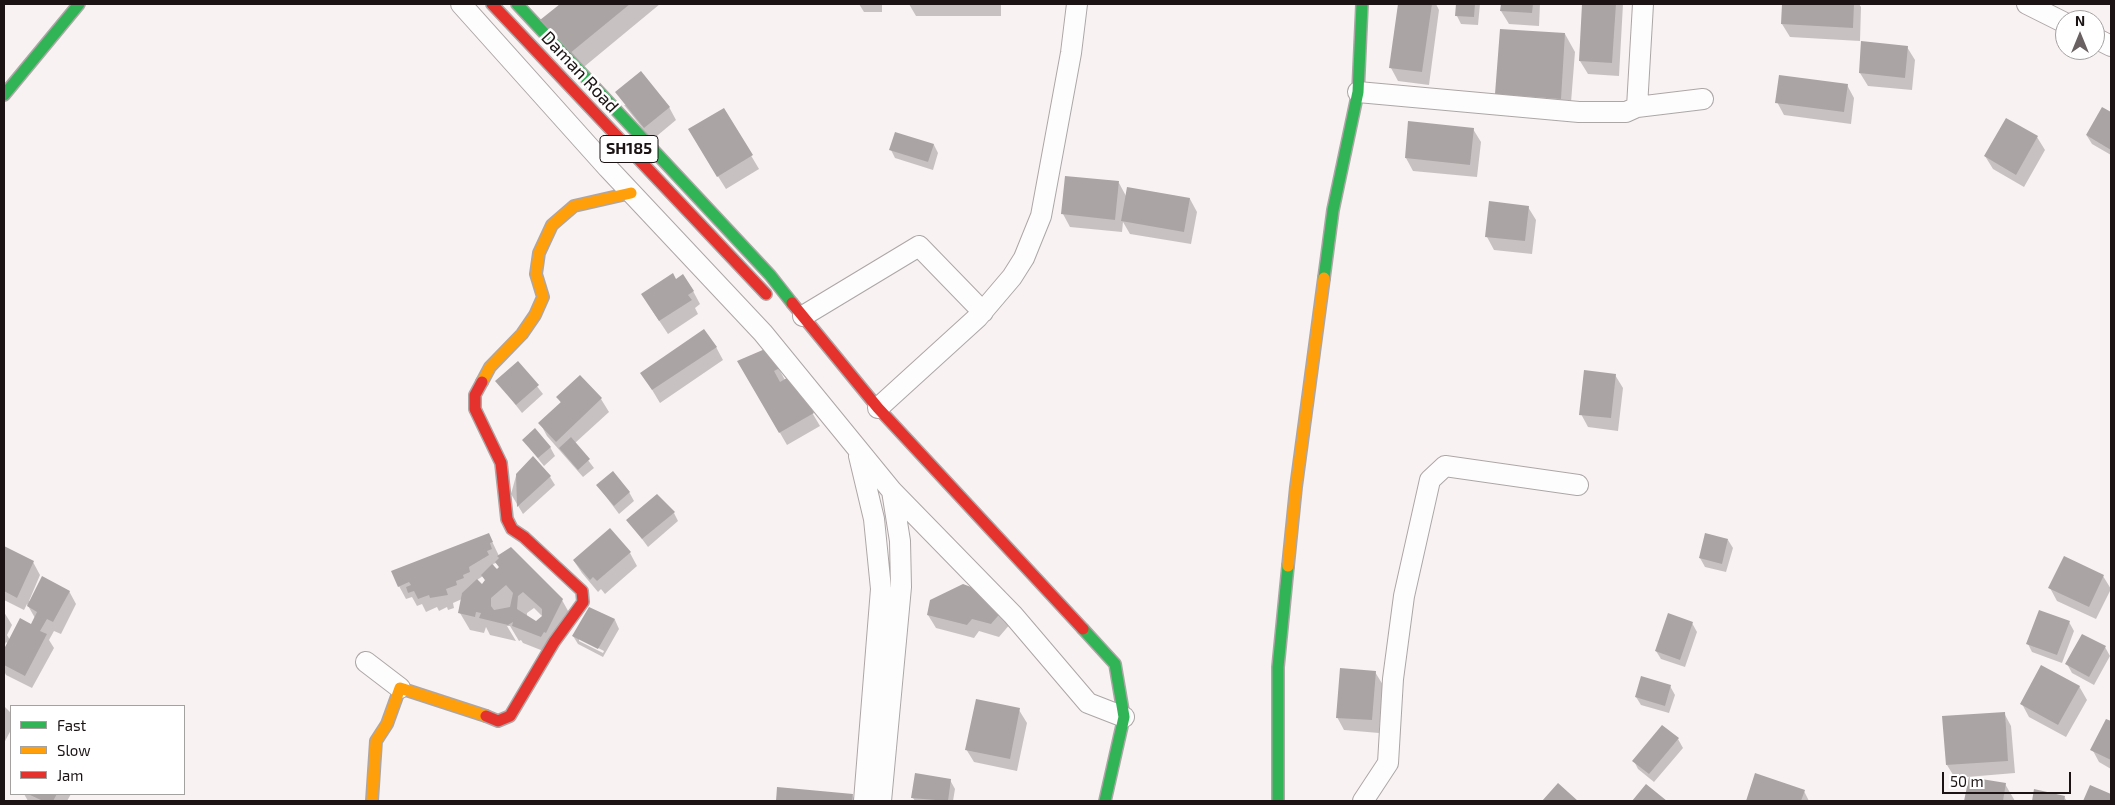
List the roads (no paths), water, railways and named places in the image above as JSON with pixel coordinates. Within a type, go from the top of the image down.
[{"type":"street","points":[[4,94],[79,4]]},
{"type":"street","points":[[461,4],[631,193],[764,333],[858,452],[892,491],[1013,615],[1088,703],[1124,717]]},
{"type":"street","name":"Daman Road","points":[[492,4],[766,294]]},
{"type":"street","points":[[517,4],[770,275],[878,408],[1115,664],[1124,717],[1105,801]]},
{"type":"street","points":[[878,408],[983,312],[1012,277],[1035,233],[1041,216],[1063,96],[1077,4]]},
{"type":"street","points":[[1284,797],[1278,667],[1296,487],[1333,210],[1358,92],[1362,4]]},
{"type":"street","points":[[1637,107],[1643,4]]},
{"type":"street","points":[[2027,4],[2055,18]]},
{"type":"street","points":[[1358,92],[1579,112],[1626,112],[1637,107],[1703,99]]},
{"type":"street","points":[[366,662],[400,688],[476,712],[498,721],[510,716],[554,642],[582,602],[582,591],[524,537],[512,529],[507,519],[501,463],[475,409],[475,395],[490,367],[522,334],[536,315],[543,297],[536,274],[540,252],[552,225],[574,206],[631,193]]},
{"type":"street","points":[[803,316],[919,246],[983,312]]},
{"type":"street","points":[[858,452],[874,519],[880,588],[864,801]]},
{"type":"street","points":[[1363,801],[1388,763],[1393,679],[1404,596],[1430,480],[1445,466],[1578,485]]},
{"type":"street","points":[[881,801],[901,587],[900,541],[892,491]]},
{"type":"street","points":[[372,801],[376,741],[387,724],[400,688]]}]
